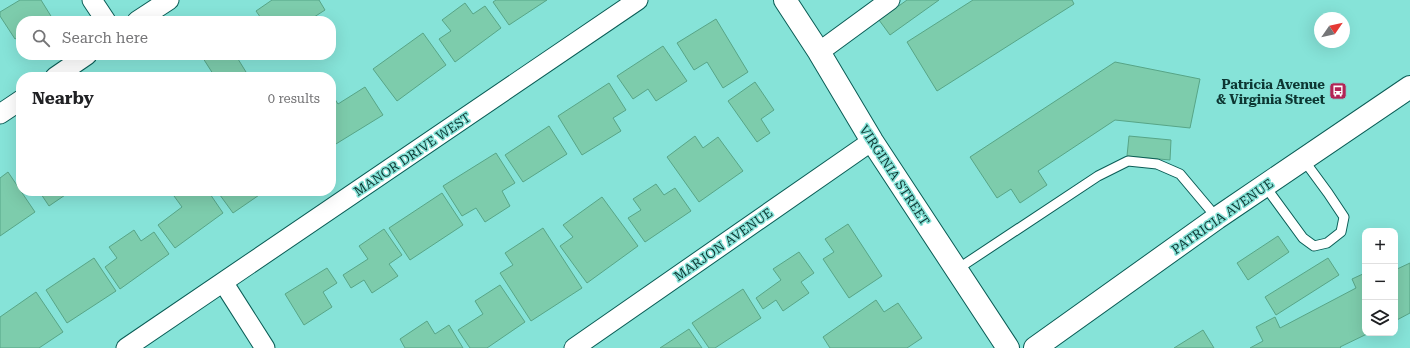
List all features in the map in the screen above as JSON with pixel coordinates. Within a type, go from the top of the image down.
[{"type":"street","points":[[92,0],[103,16]]},
{"type":"street","points":[[145,16],[169,0]]},
{"type":"street","name":"MANOR DRIVE WEST","points":[[126,348],[638,0]]},
{"type":"street","points":[[819,52],[890,0]]},
{"type":"street","name":"VIRGINIA STREET","points":[[787,1],[872,141],[1008,348]]},
{"type":"street","points":[[62,72],[80,60]]},
{"type":"street","name":"PATRICIA AVENUE","points":[[1035,348],[1217,218],[1410,87]]},
{"type":"street","points":[[0,114],[16,103]]},
{"type":"street","name":"MARJON AVENUE","points":[[574,348],[872,141]]},
{"type":"street","points":[[223,282],[266,348]]},
{"type":"lane","points":[[1265,186],[1303,238],[1314,246],[1327,243],[1341,232],[1344,217],[1303,159]]},
{"type":"lane","points":[[956,270],[1098,176],[1128,161],[1157,164],[1180,174],[1217,218]]},
{"type":"building","points":[[20,0],[41,0],[51,16],[16,16],[15,39],[0,16],[0,12]]},
{"type":"building","points":[[272,0],[319,0],[325,10],[316,16],[260,16],[256,11]]},
{"type":"building","points":[[496,0],[547,0],[509,25],[493,2]]},
{"type":"building","points":[[907,0],[939,0],[890,35],[879,20]]},
{"type":"building","points":[[973,0],[1072,0],[1074,4],[937,91],[907,42]]},
{"type":"building","points":[[465,3],[473,14],[485,6],[501,28],[455,62],[439,39],[451,31],[442,20]]},
{"type":"building","points":[[716,19],[748,72],[723,88],[707,62],[694,70],[677,43]]},
{"type":"building","points":[[423,33],[446,65],[397,101],[373,69]]},
{"type":"building","points":[[663,46],[687,81],[656,101],[648,89],[633,99],[617,76]]},
{"type":"building","points":[[204,60],[239,60],[246,72],[212,72]]},
{"type":"building","points":[[1115,62],[1200,79],[1190,128],[1115,120],[1038,171],[1047,185],[1020,203],[1011,189],[997,198],[970,157]]},
{"type":"building","points":[[755,82],[774,110],[761,119],[770,133],[757,142],[728,101]]},
{"type":"building","points":[[609,83],[626,110],[613,118],[621,131],[582,155],[558,116]]},
{"type":"building","points":[[365,87],[383,115],[336,144],[336,101],[338,104]]},
{"type":"building","points":[[549,126],[567,154],[523,182],[505,155]]},
{"type":"building","points":[[695,136],[703,148],[718,137],[743,171],[699,202],[667,157]]},
{"type":"building","points":[[1129,136],[1171,140],[1170,160],[1127,156]]},
{"type":"building","points":[[496,153],[515,183],[502,191],[510,206],[485,222],[476,208],[462,216],[443,186]]},
{"type":"building","points":[[8,172],[16,184],[16,196],[24,196],[35,212],[0,236],[0,178]]},
{"type":"building","points":[[656,184],[664,195],[675,188],[691,211],[645,242],[628,218],[641,210],[633,199]]},
{"type":"building","points":[[442,193],[463,225],[410,260],[389,228]]},
{"type":"building","points":[[42,196],[64,196],[49,206]]},
{"type":"building","points":[[174,196],[211,196],[223,213],[175,248],[158,225],[182,207]]},
{"type":"building","points":[[221,196],[258,196],[233,213]]},
{"type":"building","points":[[602,197],[638,246],[587,283],[560,246],[573,237],[563,225]]},
{"type":"building","points":[[848,224],[882,276],[849,298],[823,259],[834,252],[825,239]]},
{"type":"building","points":[[543,228],[582,288],[531,321],[500,273],[513,265],[505,253]]},
{"type":"building","points":[[384,229],[402,255],[389,264],[398,276],[372,293],[364,280],[351,288],[343,275],[368,259],[359,246]]},
{"type":"building","points":[[134,230],[141,241],[154,232],[169,254],[120,289],[105,267],[117,258],[109,247]]},
{"type":"building","points":[[1278,236],[1289,252],[1248,280],[1237,263]]},
{"type":"building","points":[[799,252],[814,273],[801,282],[809,293],[783,311],[776,300],[763,309],[756,298],[781,280],[773,269]]},
{"type":"building","points":[[94,258],[116,291],[67,323],[46,290]]},
{"type":"building","points":[[1328,258],[1339,275],[1276,315],[1265,297]]},
{"type":"building","points":[[1410,263],[1410,313],[1398,319],[1398,300],[1398,269]]},
{"type":"building","points":[[327,268],[337,283],[323,292],[332,307],[304,325],[285,294]]},
{"type":"building","points":[[1362,274],[1363,336],[1340,347],[1341,348],[1250,348],[1263,341],[1256,327],[1275,317],[1280,328],[1356,288],[1352,279]]},
{"type":"building","points":[[500,285],[525,322],[487,348],[470,348],[458,330],[483,314],[475,301]]},
{"type":"building","points":[[743,289],[761,318],[715,348],[709,348],[692,323]]},
{"type":"building","points":[[36,292],[63,332],[39,348],[0,348],[0,317]]},
{"type":"building","points":[[876,300],[884,312],[898,303],[922,338],[907,348],[830,348],[823,337]]},
{"type":"building","points":[[427,321],[435,334],[449,325],[463,348],[405,348],[400,339]]},
{"type":"building","points":[[689,329],[702,348],[660,348]]},
{"type":"building","points":[[1203,330],[1214,348],[1174,348]]},
{"type":"place","name":"Patricia Avenue & Virginia Street","points":[[1338,91]]}]
